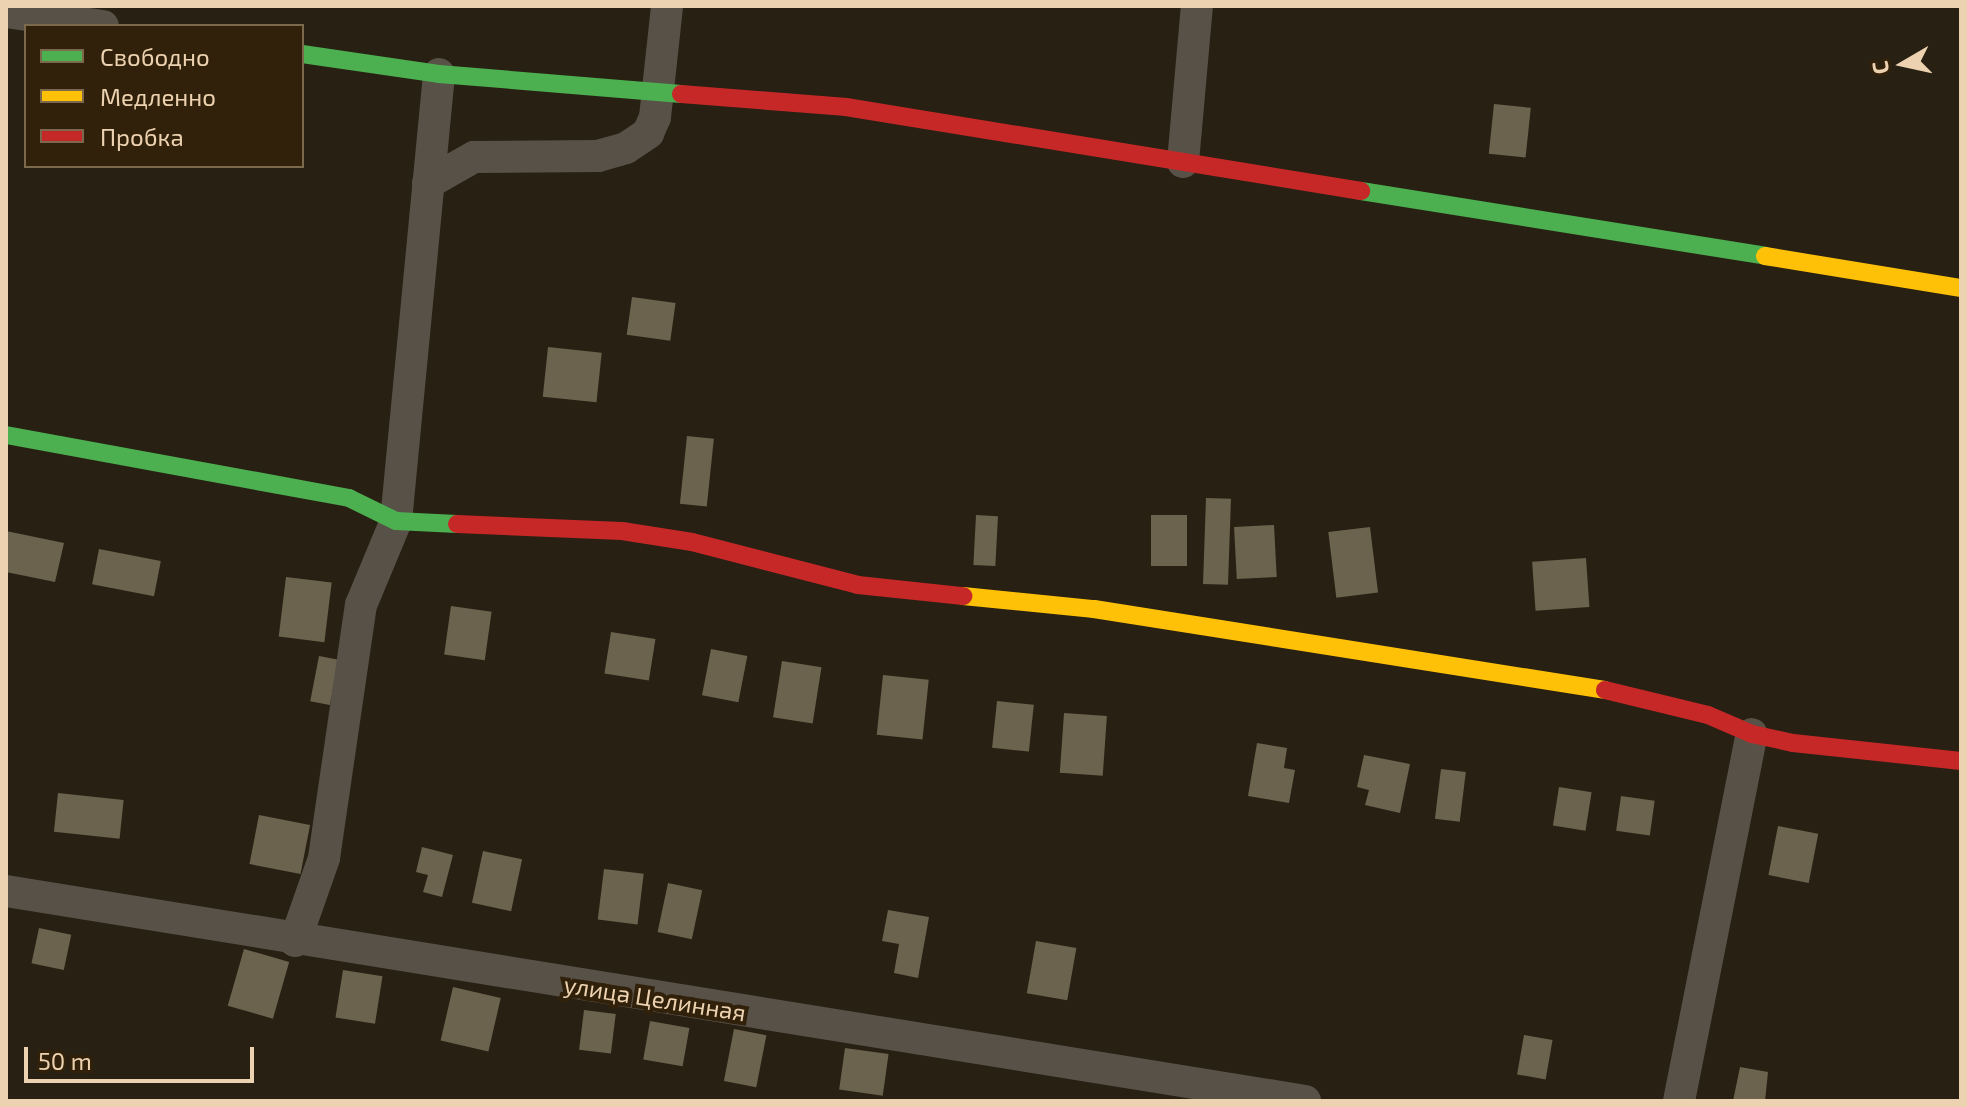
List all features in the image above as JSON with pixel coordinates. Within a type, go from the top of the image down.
[{"type":"street","points":[[428,183],[474,157],[497,153],[614,153],[648,133],[659,92],[667,6]]},
{"type":"street","points":[[1183,162],[1197,6]]},
{"type":"street","points":[[6,12],[89,24]]},
{"type":"street","points":[[304,54],[439,74],[846,107],[1961,288]]},
{"type":"street","points":[[295,941],[324,858],[361,605],[396,521],[439,74]]},
{"type":"street","points":[[6,435],[349,498],[396,521],[622,531],[692,542],[858,585],[1094,609],[1574,683],[1708,715],[1752,734],[1793,743],[1961,761]]},
{"type":"street","points":[[1679,1101],[1752,734]]},
{"type":"street","name":"улица Целинная","points":[[6,891],[295,941],[1305,1101]]},
{"type":"building","points":[[1494,104],[1531,108],[1526,158],[1489,154]]},
{"type":"building","points":[[632,297],[676,303],[670,341],[627,335]]},
{"type":"building","points":[[548,347],[602,353],[596,402],[543,397]]},
{"type":"building","points":[[687,436],[714,439],[707,506],[680,504]]},
{"type":"building","points":[[1206,498],[1231,499],[1228,585],[1203,584]]},
{"type":"building","points":[[976,515],[998,516],[995,566],[973,565]]},
{"type":"building","points":[[1151,515],[1187,515],[1187,566],[1151,566]]},
{"type":"building","points":[[1274,525],[1277,577],[1237,579],[1234,527]]},
{"type":"building","points":[[1370,527],[1378,593],[1336,598],[1328,532]]},
{"type":"building","points":[[6,531],[64,543],[55,582],[6,572]]},
{"type":"building","points":[[99,549],[161,561],[154,596],[92,584]]},
{"type":"building","points":[[1586,558],[1589,607],[1536,611],[1532,562]]},
{"type":"building","points":[[286,577],[332,583],[324,642],[279,637]]},
{"type":"building","points":[[451,606],[492,612],[485,660],[444,655]]},
{"type":"building","points":[[611,632],[655,639],[649,681],[604,673]]},
{"type":"building","points":[[711,649],[747,656],[738,702],[702,695]]},
{"type":"building","points":[[319,656],[339,660],[330,705],[310,701]]},
{"type":"building","points":[[782,661],[822,667],[813,724],[773,717]]},
{"type":"building","points":[[883,675],[929,680],[922,739],[877,735]]},
{"type":"building","points":[[997,701],[1034,705],[1029,752],[992,748]]},
{"type":"building","points":[[1064,713],[1107,716],[1103,776],[1060,773]]},
{"type":"building","points":[[1257,743],[1287,748],[1284,768],[1295,770],[1289,803],[1248,796]]},
{"type":"building","points":[[1364,755],[1410,764],[1400,813],[1365,805],[1369,790],[1357,787]]},
{"type":"building","points":[[1441,769],[1466,772],[1460,822],[1435,819]]},
{"type":"building","points":[[1559,787],[1592,792],[1585,831],[1553,826]]},
{"type":"building","points":[[58,793],[124,800],[120,839],[54,832]]},
{"type":"building","points":[[1621,796],[1655,801],[1650,835],[1616,831]]},
{"type":"building","points":[[259,815],[310,825],[301,874],[249,864]]},
{"type":"building","points":[[1778,826],[1818,834],[1809,883],[1768,875]]},
{"type":"building","points":[[422,847],[453,855],[442,897],[423,892],[428,875],[416,872]]},
{"type":"building","points":[[483,851],[522,859],[511,911],[472,903]]},
{"type":"building","points":[[604,869],[644,874],[637,924],[598,920]]},
{"type":"building","points":[[668,883],[702,890],[692,939],[658,932]]},
{"type":"building","points":[[888,910],[929,917],[918,978],[894,973],[899,944],[882,941]]},
{"type":"building","points":[[39,928],[71,935],[64,970],[32,963]]},
{"type":"building","points":[[1036,941],[1076,948],[1067,1000],[1027,993]]},
{"type":"building","points":[[244,949],[289,962],[273,1019],[228,1006]]},
{"type":"building","points":[[343,970],[383,976],[375,1024],[335,1017]]},
{"type":"building","points":[[453,987],[501,998],[488,1052],[441,1041]]},
{"type":"building","points":[[584,1010],[616,1014],[611,1054],[579,1050]]},
{"type":"building","points":[[650,1021],[689,1028],[683,1066],[643,1059]]},
{"type":"building","points":[[734,1029],[766,1035],[756,1087],[724,1081]]},
{"type":"building","points":[[1524,1035],[1553,1040],[1546,1079],[1517,1074]]},
{"type":"building","points":[[845,1048],[889,1054],[883,1096],[839,1090]]},
{"type":"building","points":[[1740,1067],[1768,1072],[1765,1101],[1733,1101]]},
{"type":"traffic: fast","points":[[304,54],[439,74],[681,94]]},
{"type":"traffic: fast","points":[[1361,191],[1765,256]]},
{"type":"traffic: fast","points":[[6,435],[349,498],[396,521],[457,524]]},
{"type":"traffic: slow","points":[[1765,256],[1961,288]]},
{"type":"traffic: slow","points":[[963,596],[1094,609],[1605,690]]},
{"type":"traffic: jam","points":[[681,94],[846,107],[1361,191]]},
{"type":"traffic: jam","points":[[457,524],[622,531],[692,542],[858,585],[963,596]]},
{"type":"traffic: jam","points":[[1605,690],[1708,715],[1752,734],[1793,743],[1961,761]]}]
